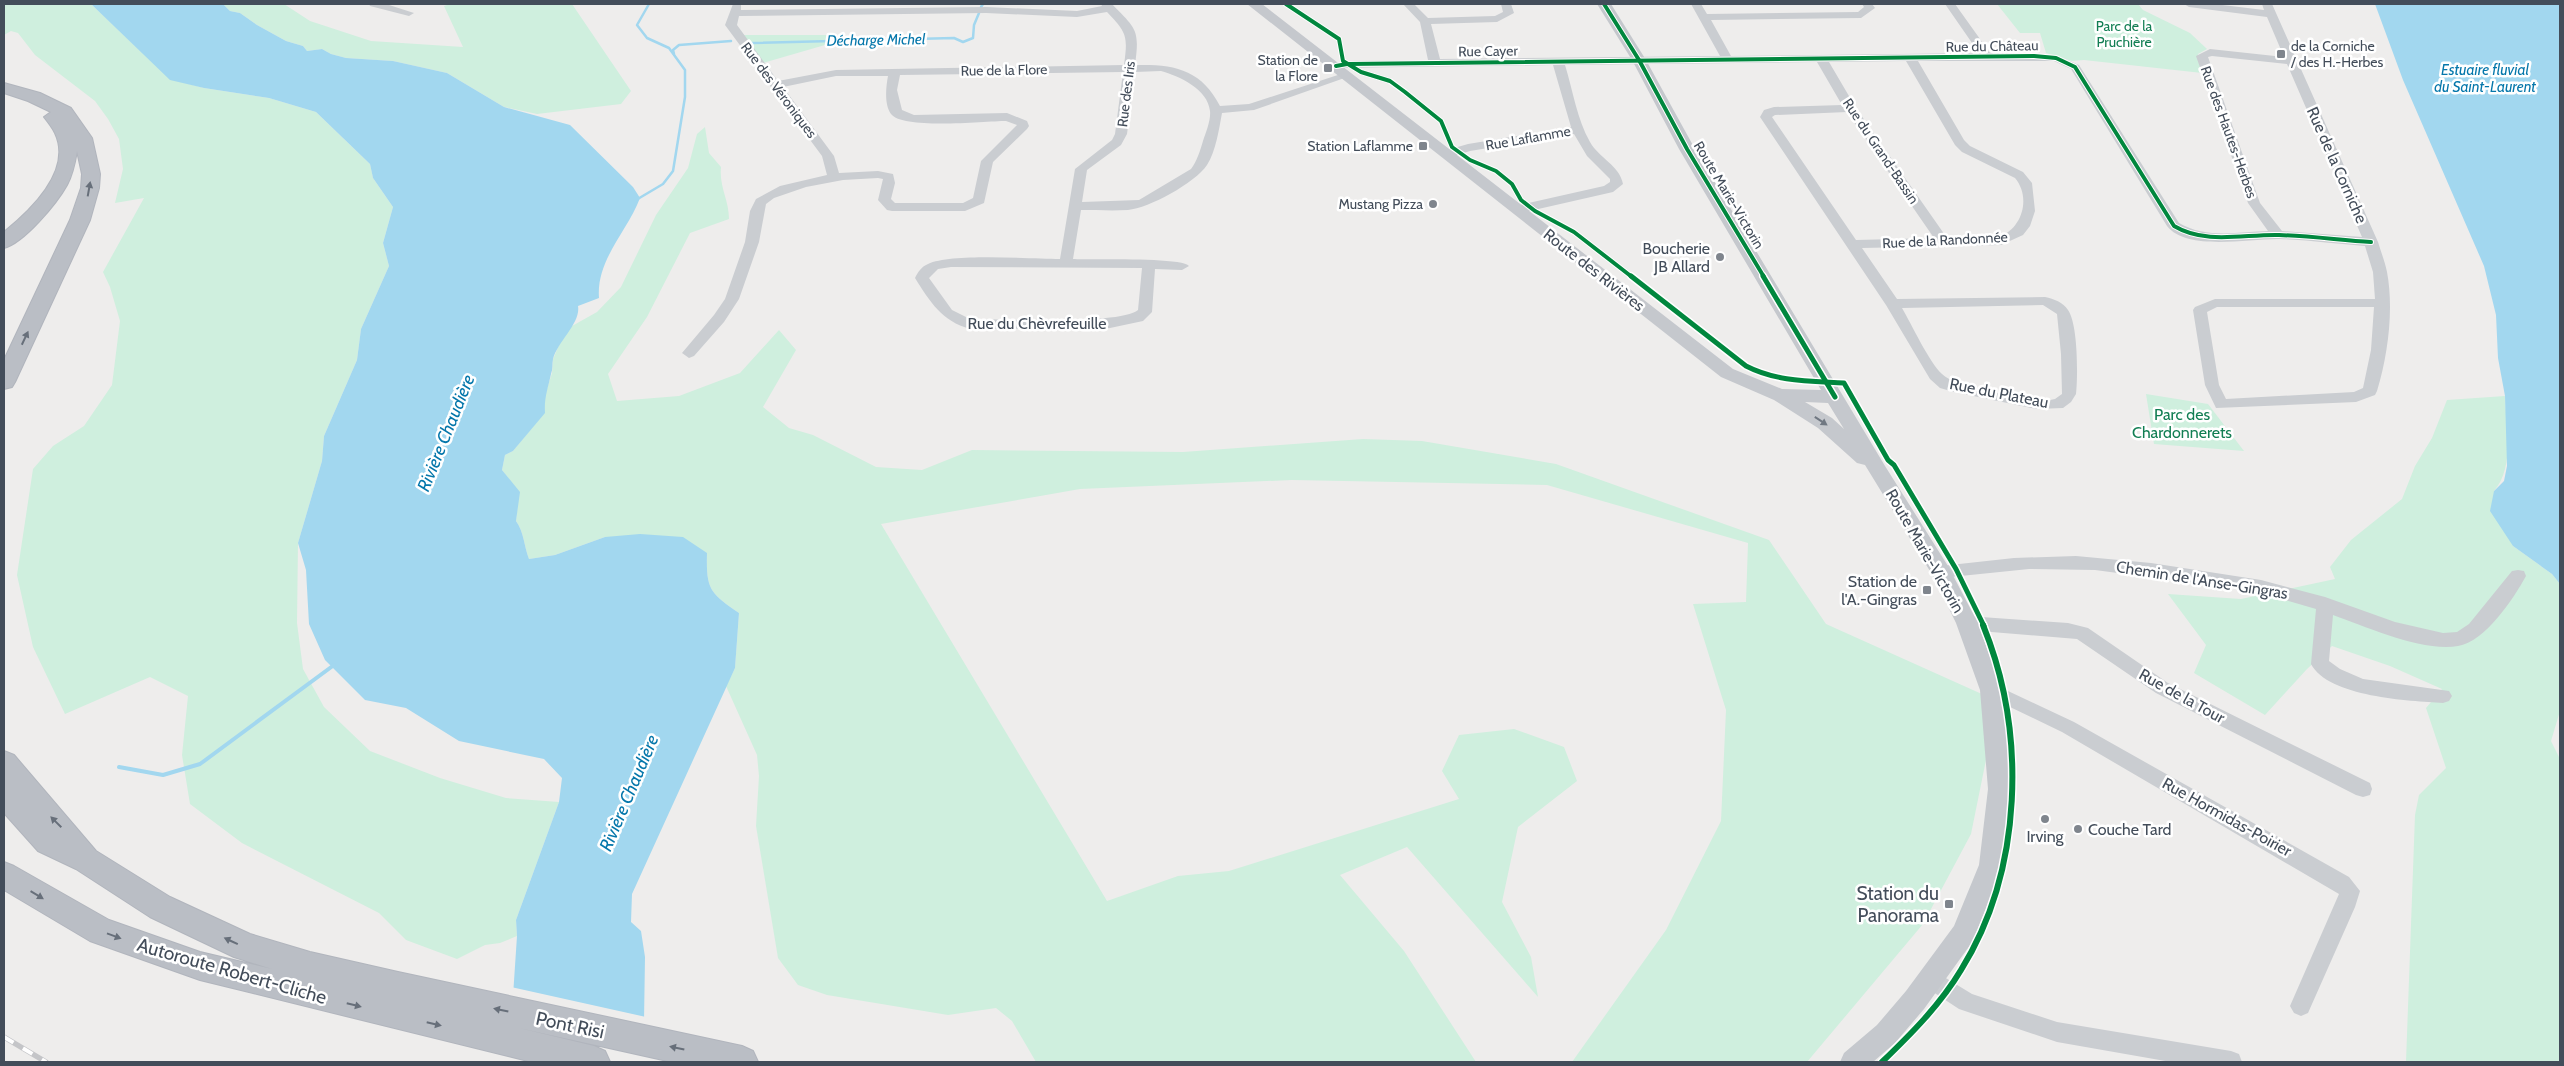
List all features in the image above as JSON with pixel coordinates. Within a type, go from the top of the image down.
[{"type":"highway","points":[[4,88],[34,97],[65,112],[84,138],[88,149],[91,174],[90,188],[80,220],[4,382]]},
{"type":"highway","points":[[4,94],[29,102],[49,113],[65,132],[68,159],[58,184],[46,201],[4,242]]},
{"type":"highway","points":[[4,762],[16,781],[67,834],[86,860]]},
{"type":"highway","name":"Autoroute Robert-Cliche","points":[[4,794],[48,842],[86,860],[160,907],[245,947],[310,966],[392,1000]]},
{"type":"highway","name":"Autoroute Robert-Cliche","points":[[4,875],[100,931],[200,966],[392,1000]]},
{"type":"highway","name":"Pont Risi","points":[[392,1000],[594,1062]]},
{"type":"highway","name":"Pont Risi","points":[[392,1000],[742,1062]]},
{"type":"main road","name":"Route des Rivières","points":[[1254,4],[1727,373],[1780,395],[1835,397]]},
{"type":"main road","name":"Route Marie-Victorin","points":[[1604,4],[1639,60],[1687,149],[1878,471],[1941,572],[1967,623],[1991,690],[2000,789],[1991,865],[1964,933],[1931,979],[1886,1034],[1853,1062]]},
{"type":"main road","points":[[1780,395],[1825,423],[1878,471]]},
{"type":"street","points":[[374,4],[409,13]]},
{"type":"street","points":[[1408,4],[1425,21],[1435,63]]},
{"type":"street","points":[[1425,21],[1503,18],[1509,13],[1510,9],[1506,4]]},
{"type":"street","points":[[1696,4],[1728,61]]},
{"type":"street","points":[[1704,17],[1861,15],[1868,12],[1870,8],[1867,4]]},
{"type":"street","points":[[1950,4],[1987,58]]},
{"type":"street","points":[[2189,4],[2269,9]]},
{"type":"street","points":[[736,9],[986,10],[1077,14],[1108,6]]},
{"type":"street","name":"Rue des Iris","points":[[1066,264],[1081,170],[1117,142],[1121,134],[1130,68],[1132,33],[1108,6]]},
{"type":"street","name":"Rue des Véroniques","points":[[736,9],[731,25],[828,156],[834,177]]},
{"type":"street","name":"Rue de la Corniche","points":[[2269,9],[2293,61],[2301,86],[2371,242],[2380,273],[2380,303],[2375,379],[2370,391],[2356,397],[2221,404],[2212,385],[2200,310],[2207,305],[2216,303],[2380,303]]},
{"type":"street","name":"Rue des Hautes-Herbes","points":[[2278,235],[2254,204],[2202,56],[2210,52],[2293,61]]},
{"type":"street","name":"Rue du Château","points":[[1639,60],[2056,58],[2075,67],[2128,155],[2174,226],[2181,232],[2206,237],[2278,235],[2371,242]]},
{"type":"street","name":"Rue de la Randonnée","points":[[1850,244],[2001,241],[2015,237],[2024,230],[2028,216],[2028,190],[2026,183],[2019,175],[1966,150],[1959,142],[1911,59]]},
{"type":"street","name":"Rue Cayer","points":[[1342,71],[1347,64],[1639,60]]},
{"type":"street","name":"Rue du Grand-Bassin","points":[[1822,60],[1850,108],[1942,241]]},
{"type":"street","points":[[1516,210],[1608,189],[1617,184],[1615,177],[1589,150],[1579,129],[1558,61]]},
{"type":"street","name":"Rue de la Flore","points":[[775,86],[824,74],[894,71],[1161,68],[1183,73],[1208,94],[1216,110]]},
{"type":"street","points":[[689,353],[727,307],[756,231],[756,214],[765,198],[788,188],[834,177],[882,174],[889,177],[884,200],[892,207],[965,207],[980,200],[987,161],[1023,126],[1016,118],[1006,117],[914,119],[902,116],[896,112],[891,90],[894,71]]},
{"type":"street","points":[[1075,206],[1128,206],[1142,203],[1196,172],[1202,164],[1213,130],[1216,110],[1250,107],[1342,71]]},
{"type":"street","name":"Rue du Plateau","points":[[1850,108],[1774,111],[1766,116],[1850,244],[1893,304],[1935,376],[1945,384],[2040,404],[2057,404],[2066,399],[2070,392],[2064,314],[2058,307],[2045,301],[1893,304]]},
{"type":"street","name":"Rue Laflamme","points":[[1448,154],[1468,148],[1579,129]]},
{"type":"street","name":"Rue du Chèvrefeuille","points":[[1149,264],[1144,312],[1138,318],[1110,323],[970,324],[959,322],[949,316],[922,278],[924,272],[930,268],[944,264],[1149,264],[1182,266]]},
{"type":"street","name":"Chemin de l'Anse-Gingras","points":[[1941,572],[1984,566],[2040,563],[2112,565],[2268,587],[2402,630],[2440,640],[2458,639],[2479,626],[2518,576]]},
{"type":"street","points":[[2325,604],[2320,664],[2329,672],[2342,680],[2383,692],[2443,696]]},
{"type":"street","name":"Rue de la Tour","points":[[1967,623],[2068,630],[2082,633],[2162,688],[2363,789]]},
{"type":"street","name":"Rue Hormidas-Poirier","points":[[1991,690],[2068,727],[2342,883],[2350,891],[2345,907],[2301,1006]]},
{"type":"street","points":[[1931,979],[1966,1002],[2057,1032],[2231,1062]]},
{"type":"green space","points":[[4,4],[91,4],[170,79],[204,88],[269,98],[316,112],[370,164],[373,178],[393,207],[383,243],[389,266],[361,329],[357,360],[324,436],[322,461],[298,543],[297,623],[303,669],[324,707],[370,751],[440,778],[506,798],[559,802],[516,920],[517,936],[500,943],[485,945],[457,959],[406,940],[379,913],[242,843],[190,804],[182,755],[188,696],[150,677],[65,714],[33,647],[17,575],[33,469],[53,446],[84,426],[112,385],[120,321],[110,287],[103,272],[144,198],[115,203],[123,169],[119,139],[108,119],[95,101],[35,55],[18,33],[11,31],[4,35]]},
{"type":"green space","points":[[223,4],[284,4],[310,21],[371,41],[463,47],[444,6],[450,4],[572,4],[631,91],[621,104],[537,114],[504,107],[447,73],[393,61],[346,58],[331,54],[322,49],[307,51],[303,46],[286,41],[240,13],[230,11]]},
{"type":"green space","name":"Parc de la Pruchière","points":[[1997,4],[2138,4],[2143,10],[2190,33],[2207,49],[2198,54],[2202,73],[2084,60],[2072,61],[2046,53],[2040,33],[2020,33]]},
{"type":"green space","points":[[738,35],[829,35],[825,45],[759,64]]},
{"type":"green space","points":[[705,127],[709,153],[721,167],[721,181],[729,219],[690,233],[647,317],[608,374],[617,401],[679,396],[740,373],[779,330],[796,350],[763,407],[789,428],[813,435],[876,467],[922,470],[972,450],[1183,452],[1363,439],[1422,441],[1556,464],[1769,540],[1826,624],[1984,695],[1988,750],[1971,834],[1923,924],[1807,1062],[1572,1062],[1666,930],[1721,821],[1726,710],[1693,604],[1746,602],[1748,543],[1547,485],[1292,480],[1080,489],[881,524],[1107,901],[1178,876],[1229,871],[1459,799],[1442,771],[1459,735],[1514,729],[1564,747],[1577,781],[1518,827],[1502,902],[1531,957],[1538,997],[1407,847],[1340,875],[1404,951],[1476,1062],[1036,1062],[1012,1021],[996,1008],[948,1015],[827,995],[798,985],[778,958],[756,826],[759,776],[757,755],[726,686],[735,668],[739,613],[716,595],[712,589],[709,583],[707,553],[605,537],[555,555],[529,559],[519,525],[516,521],[519,492],[502,470],[505,455],[513,451],[544,413],[544,398],[552,373],[553,359],[562,338],[572,326],[597,312],[621,287],[656,215],[688,168],[697,134]]},
{"type":"green space","name":"Parc des Chardonnerets","points":[[2146,394],[2208,404],[2244,451],[2154,444]]},
{"type":"green space","points":[[2505,396],[2507,458],[2501,481],[2494,491],[2513,546],[2552,574],[2560,584],[2560,711],[2551,741],[2560,759],[2560,1062],[2406,1062],[2415,815],[2419,795],[2446,768],[2426,708],[2442,689],[2390,666],[2332,646],[2307,669],[2265,715],[2194,673],[2206,645],[2168,594],[2241,599],[2335,579],[2330,567],[2351,540],[2402,499],[2415,466],[2432,438],[2447,400]]},
{"type":"water","name":"Rivière Chaudière","points":[[91,4],[223,4],[230,11],[240,13],[286,41],[303,46],[307,51],[322,49],[331,54],[346,58],[393,61],[447,73],[504,107],[570,125],[633,187],[640,198],[602,271],[599,284],[599,298],[578,306],[576,319],[556,352],[553,359],[545,413],[513,451],[505,455],[502,470],[520,492],[516,521],[519,525],[529,559],[555,555],[605,537],[640,534],[683,537],[707,553],[709,583],[712,589],[716,595],[739,613],[735,668],[632,894],[631,922],[641,931],[645,957],[644,1022],[509,1056],[517,936],[516,920],[559,802],[562,778],[544,759],[459,741],[406,708],[365,700],[325,660],[309,624],[306,570],[298,543],[322,461],[324,436],[357,360],[361,329],[389,266],[383,243],[393,207],[373,178],[370,164],[316,112],[269,98],[204,88],[170,80]]},
{"type":"water","name":"Estuaire fluvial du Saint-Laurent","points":[[2375,4],[2560,4],[2560,584],[2552,574],[2513,546],[2490,511],[2494,491],[2504,481],[2507,466],[2505,396],[2498,358],[2496,315],[2484,266],[2403,80]]},
{"type":"pier","points":[[511,987],[646,1017],[656,1062],[505,1062]]},
{"type":"waterway","points":[[636,200],[663,184],[673,171],[685,97],[685,70],[669,48],[647,38],[637,25],[649,4]]},
{"type":"waterway","name":"Décharge Michel","points":[[752,43],[954,38],[963,42],[973,38],[974,25],[979,13]]},
{"type":"waterway","name":"Décharge Michel","points":[[674,54],[673,50],[679,45],[731,41]]},
{"type":"waterway","points":[[119,767],[163,775],[200,764],[334,665]]},
{"type":"railway","points":[[4,1037],[46,1062]]},
{"type":"cycle path","points":[[1286,4],[1339,39],[1343,61],[1361,72],[1390,81],[1441,121],[1452,147],[1470,160],[1496,171],[1512,184],[1521,200],[1535,211],[1574,232],[1746,366],[1762,374],[1788,380],[1844,383],[1888,460],[1894,465],[1968,590],[1987,634],[1999,674],[2007,714],[2012,755],[2012,796],[2008,837],[2000,877],[1987,916],[1970,954],[1941,998],[1919,1025],[1882,1062]]},
{"type":"cycle path","points":[[1604,4],[1639,60],[1687,149],[1835,397]]},
{"type":"cycle path","points":[[1336,66],[1347,64],[2034,56],[2056,58],[2075,67],[2174,226],[2184,232],[2196,236],[2224,238],[2279,235],[2371,242]]},
{"type":"place","name":"de la Corniche / des H.-Herbes","points":[[2281,54]]},
{"type":"place","name":"Station de la Flore","points":[[1328,68]]},
{"type":"place","name":"Station Laflamme","points":[[1423,146]]},
{"type":"place","name":"Mustang Pizza","points":[[1433,204]]},
{"type":"place","name":"Boucherie JB Allard","points":[[1720,257]]},
{"type":"place","name":"Station de l'A.-Gingras","points":[[1927,590]]},
{"type":"place","name":"Irving","points":[[2045,819]]},
{"type":"place","name":"Couche Tard","points":[[2078,829]]},
{"type":"place","name":"Station du Panorama","points":[[1949,904]]}]
